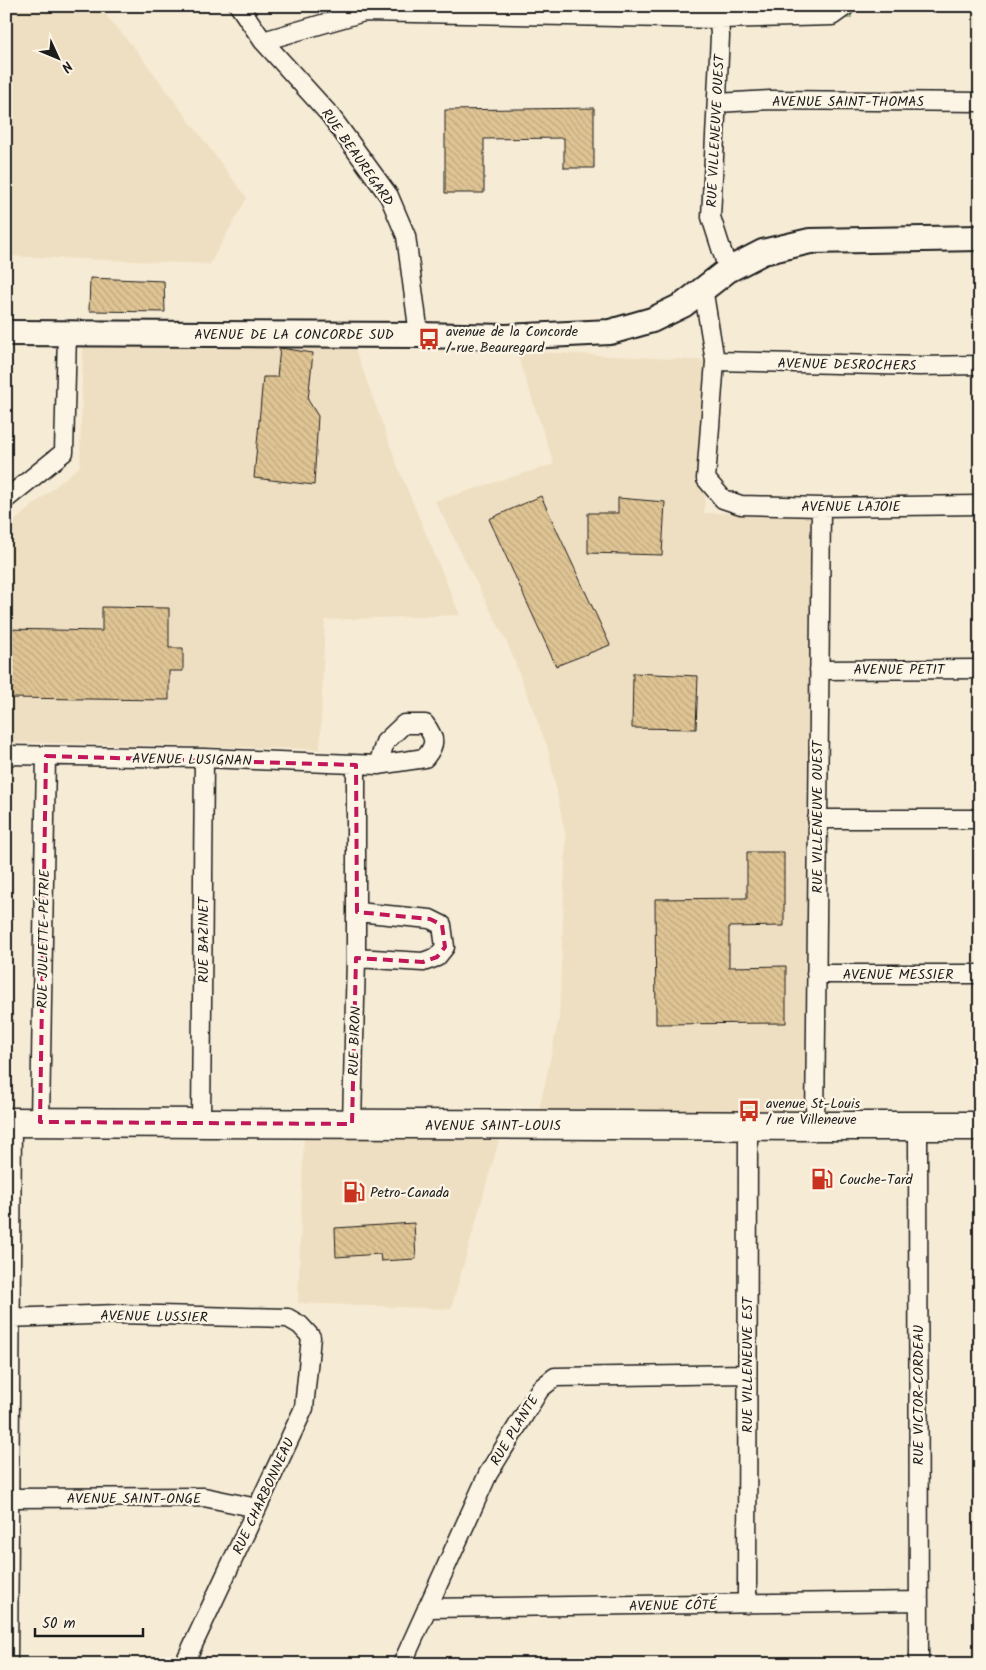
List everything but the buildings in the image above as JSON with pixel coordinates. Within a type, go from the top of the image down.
[{"type":"main road","name":"AVENUE SAINT-LOUIS","points":[[9,1122],[980,1126]]},
{"type":"street","name":"RUE BEAUREGARD","points":[[239,6],[263,41],[330,115],[389,196],[406,236],[419,334]]},
{"type":"street","points":[[263,41],[364,12],[567,11],[719,19],[832,16],[846,6]]},
{"type":"street","name":"RUE VILLENEUVE OUEST","points":[[719,19],[720,36],[711,217],[728,270]]},
{"type":"street","name":"AVENUE SAINT-THOMAS","points":[[717,103],[772,100],[980,102]]},
{"type":"street","name":"AVENUE DE LA CONCORDE SUD","points":[[6,333],[419,334],[506,337],[610,332],[652,320],[683,305],[728,270],[763,252],[810,241],[980,238]]},
{"type":"street","points":[[703,288],[715,361]]},
{"type":"street","points":[[6,499],[64,452],[66,333]]},
{"type":"street","name":"AVENUE DESROCHERS","points":[[715,361],[918,366],[980,365]]},
{"type":"street","name":"AVENUE LAJOIE","points":[[715,361],[706,478],[722,498],[741,505],[821,507],[980,505]]},
{"type":"street","name":"RUE VILLENEUVE OUEST","points":[[815,1126],[821,507]]},
{"type":"street","name":"AVENUE PETIT","points":[[818,670],[980,669]]},
{"type":"street","name":"AVENUE LUSIGNAN","points":[[6,755],[204,758],[378,765]]},
{"type":"street","name":"RUE JULIETTE-PÉTRIE","points":[[40,1122],[46,756]]},
{"type":"street","name":"RUE BAZINET","points":[[201,1123],[204,758]]},
{"type":"street","name":"RUE BIRON","points":[[352,1124],[357,912],[356,765]]},
{"type":"street","points":[[817,819],[980,819]]},
{"type":"street","points":[[356,958],[423,962],[437,957],[445,947],[442,926],[430,919],[357,912]]},
{"type":"street","name":"AVENUE MESSIER","points":[[816,974],[980,974]]},
{"type":"street","points":[[8,1664],[10,1498],[8,1318],[9,1122]]},
{"type":"street","name":"RUE VILLENEUVE EST","points":[[747,1604],[748,1126]]},
{"type":"street","name":"RUE VICTOR-CORDEAU","points":[[918,1126],[919,1664]]},
{"type":"street","name":"AVENUE LUSSIER","points":[[8,1318],[118,1314],[288,1318],[300,1325]]},
{"type":"street","name":"RUE CHARBONNEAU","points":[[184,1664],[304,1408],[311,1337],[300,1325]]},
{"type":"street","name":"RUE PLANTE","points":[[402,1664],[488,1474],[540,1389],[555,1377],[747,1374]]},
{"type":"street","name":"AVENUE SAINT-ONGE","points":[[10,1498],[204,1497],[258,1508]]},
{"type":"street","name":"AVENUE CÔTÉ","points":[[427,1608],[919,1601]]},
{"type":"highlighted area","points":[[46,756],[356,765],[357,912],[430,919],[442,925],[445,947],[437,957],[423,962],[356,958],[352,1124],[40,1122]]},
{"type":"shaded area","points":[[6,6],[98,6],[137,51],[247,198],[210,264],[6,256]]},
{"type":"shaded area","points":[[83,341],[353,343],[398,467],[460,615],[325,620],[320,749],[6,742],[6,528],[80,466]]},
{"type":"shaded area","points":[[516,351],[715,361],[704,513],[813,514],[815,1126],[536,1125],[559,1018],[566,838],[548,749],[509,647],[435,501],[554,464]]},
{"type":"shaded area","points":[[503,1126],[451,1309],[298,1303],[304,1129]]},
{"type":"green space","points":[[582,6],[852,6],[851,18],[583,26]]},
{"type":"place","name":"avenue de la Concorde / rue Beauregard","points":[[429,339]]},
{"type":"place","name":"avenue St-Louis / rue Villeneuve","points":[[749,1111]]},
{"type":"place","name":"Couche-Tard","points":[[822,1179]]},
{"type":"place","name":"Petro-Canada","points":[[354,1192]]}]
